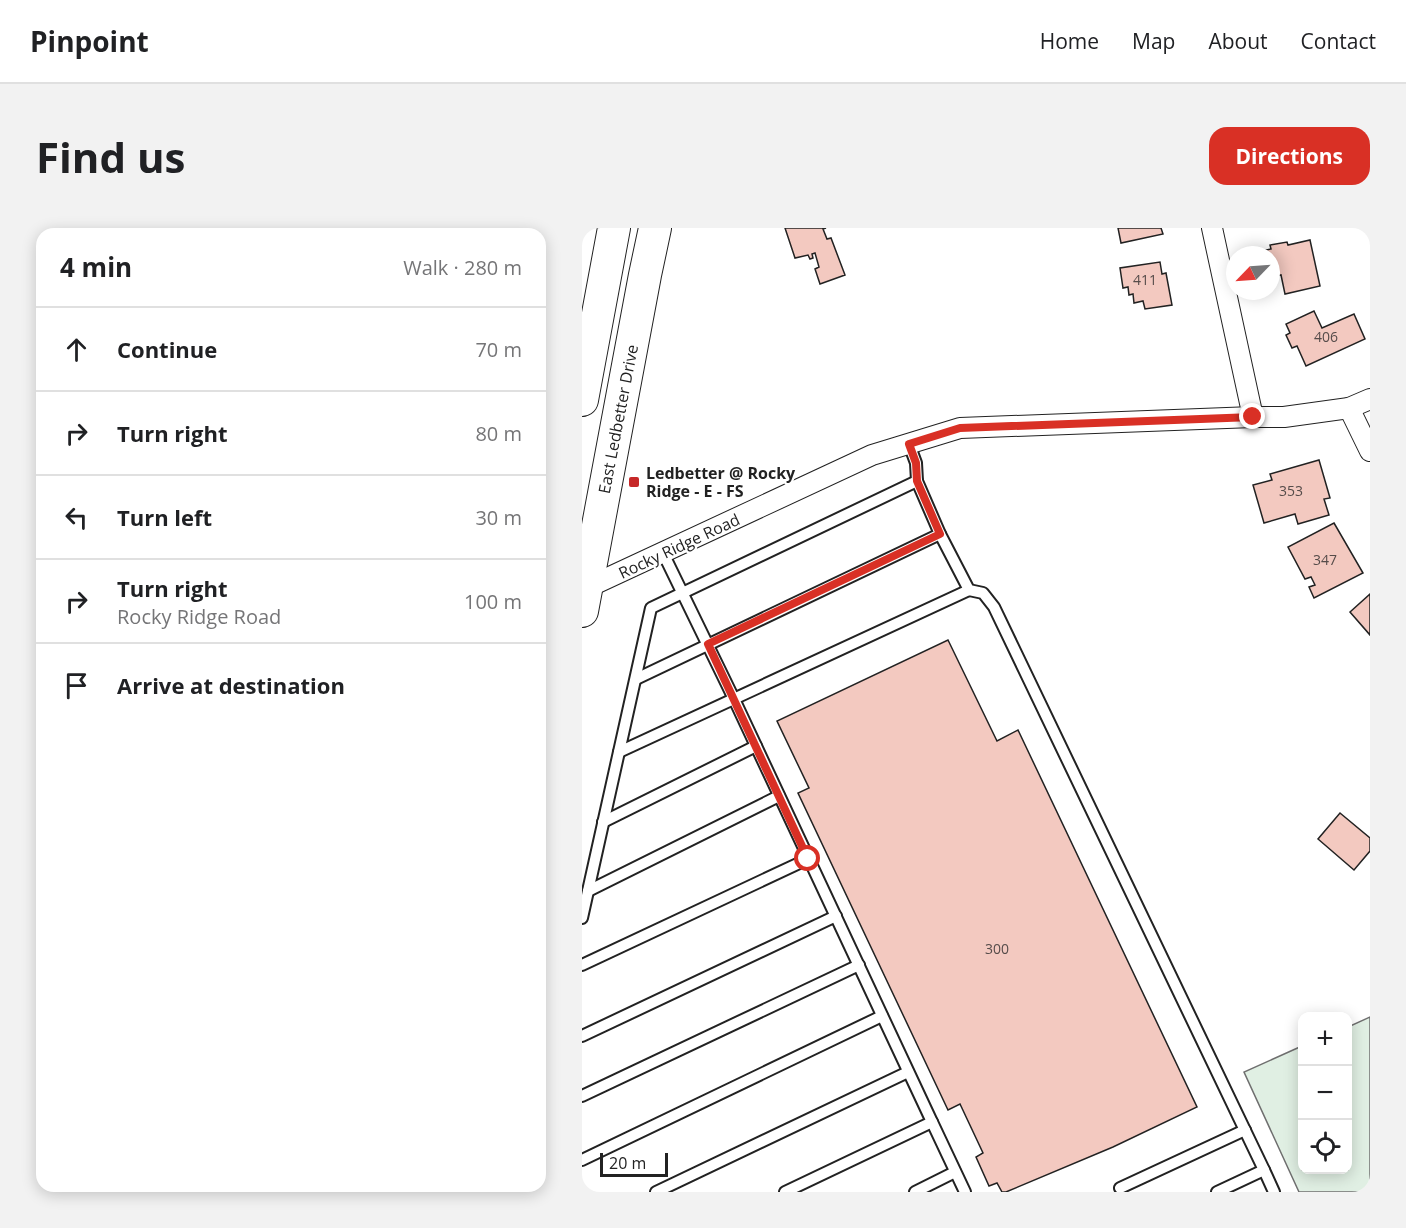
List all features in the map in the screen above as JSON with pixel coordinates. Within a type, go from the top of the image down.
[{"type":"main road","points":[[582,400],[614,228]]},
{"type":"main road","name":"East Ledbetter Drive","points":[[584,597],[655,228]]},
{"type":"street","points":[[1212,228],[1253,417]]},
{"type":"street","name":"Rocky Ridge Road","points":[[584,597],[663,553],[872,455],[960,428],[1284,417],[1348,408],[1370,399]]},
{"type":"street","points":[[1348,408],[1370,451]]},
{"type":"lane","points":[[909,444],[916,463],[917,481],[940,534],[969,590]]},
{"type":"lane","points":[[582,918],[651,608],[917,481]]},
{"type":"lane","points":[[636,679],[940,534]]},
{"type":"lane","points":[[663,553],[734,699],[965,1192]]},
{"type":"lane","points":[[619,752],[969,590],[983,593],[994,607],[1274,1192]]},
{"type":"lane","points":[[603,822],[756,746]]},
{"type":"lane","points":[[588,891],[779,796]]},
{"type":"lane","points":[[582,966],[808,859]]},
{"type":"lane","points":[[582,1036],[836,916]]},
{"type":"lane","points":[[582,1096],[859,965]]},
{"type":"lane","points":[[582,1160],[882,1016]]},
{"type":"lane","points":[[656,1192],[908,1072]]},
{"type":"lane","points":[[785,1192],[932,1122]]},
{"type":"lane","points":[[1120,1188],[1245,1130]]},
{"type":"lane","points":[[1217,1192],[1263,1170]]},
{"type":"lane","points":[[915,1192],[955,1172]]},
{"type":"green space","points":[[1370,1017],[1370,1192],[1299,1192],[1244,1072],[1298,1048],[1298,1174],[1352,1174],[1352,1025]]},
{"type":"building","points":[[785,228],[826,228],[823,229],[827,239],[831,238],[845,275],[820,284],[815,269],[819,267],[815,253],[810,259],[808,255],[795,258]]},
{"type":"building","points":[[1118,228],[1161,228],[1163,234],[1121,243]]},
{"type":"building","points":[[1310,240],[1320,286],[1285,294],[1280,275],[1280,246],[1270,245],[1287,242],[1288,245]]},
{"type":"building","points":[[1160,262],[1162,274],[1166,273],[1172,305],[1145,309],[1143,301],[1134,303],[1133,294],[1129,295],[1128,287],[1123,288],[1120,268]]},
{"type":"building","points":[[1314,311],[1322,328],[1354,314],[1365,339],[1306,366],[1297,346],[1292,348],[1286,335],[1290,333],[1286,324]]},
{"type":"building","points":[[1319,460],[1330,498],[1324,499],[1329,515],[1298,524],[1295,514],[1264,523],[1253,485],[1272,480],[1270,474]]},
{"type":"building","points":[[1334,523],[1363,573],[1314,598],[1309,587],[1315,585],[1311,577],[1305,579],[1288,547]]},
{"type":"building","points":[[1370,594],[1370,635],[1350,612]]},
{"type":"building","points":[[948,640],[997,741],[1018,730],[1197,1107],[1113,1147],[1006,1192],[1002,1192],[997,1183],[989,1186],[976,1157],[983,1153],[960,1104],[948,1110],[798,793],[809,788],[777,721]]},
{"type":"building","points":[[1340,813],[1370,838],[1370,851],[1354,870],[1318,839]]},
{"type":"place","name":"Ledbetter @ Rocky Ridge - E - FS","points":[[634,482]]},
{"type":"route","points":[[808,859],[708,644],[940,534],[917,481],[916,463],[909,444],[960,428],[1253,417]]}]
